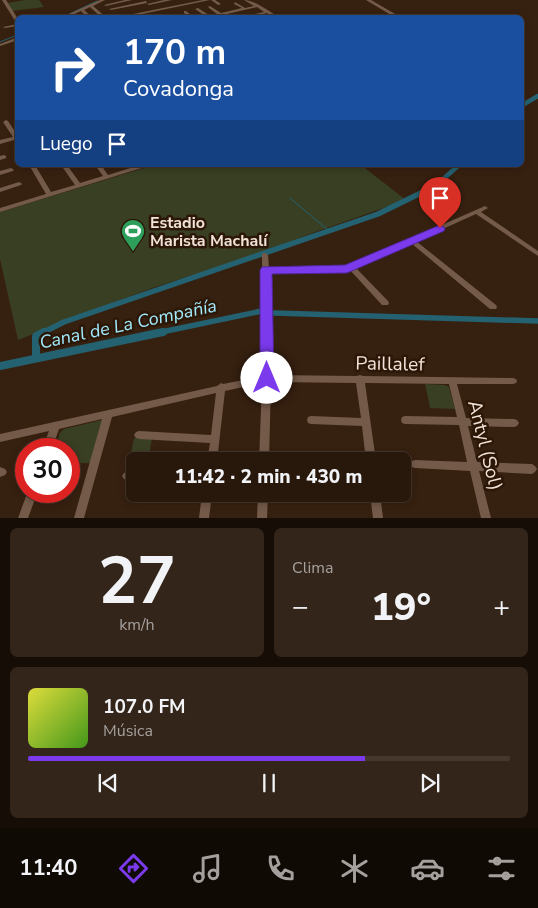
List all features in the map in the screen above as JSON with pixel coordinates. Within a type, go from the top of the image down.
[{"type":"street","points":[[68,15],[101,0],[118,15]]},
{"type":"street","points":[[106,5],[130,0]]},
{"type":"street","points":[[111,9],[170,0]]},
{"type":"street","points":[[127,15],[208,0]]},
{"type":"street","points":[[213,0],[219,4]]},
{"type":"street","points":[[246,0],[272,15]]},
{"type":"street","points":[[368,0],[395,15]]},
{"type":"street","points":[[0,4],[5,1],[15,19]]},
{"type":"street","points":[[197,1],[209,6],[220,14]]},
{"type":"street","points":[[232,1],[243,8],[258,6]]},
{"type":"street","points":[[147,3],[156,10]]},
{"type":"street","points":[[136,12],[147,3]]},
{"type":"street","points":[[187,4],[203,15]]},
{"type":"street","points":[[215,15],[253,4]]},
{"type":"street","points":[[90,5],[102,15]]},
{"type":"street","points":[[176,6],[188,15]]},
{"type":"street","points":[[60,15],[75,8]]},
{"type":"street","points":[[227,8],[232,11]]},
{"type":"street","points":[[81,9],[88,15]]},
{"type":"street","points":[[163,9],[172,15]]},
{"type":"street","points":[[150,11],[156,15]]},
{"type":"street","points":[[136,12],[139,15]]},
{"type":"street","points":[[251,15],[267,12]]},
{"type":"street","points":[[5,26],[15,24]]},
{"type":"street","points":[[0,41],[15,34]]},
{"type":"street","points":[[0,45],[15,39]]},
{"type":"street","points":[[6,122],[15,136]]},
{"type":"street","points":[[0,142],[15,139]]},
{"type":"street","points":[[33,167],[49,194]]},
{"type":"street","points":[[65,167],[78,186]]},
{"type":"street","points":[[100,167],[107,177]]},
{"type":"street","points":[[0,210],[140,167]]},
{"type":"street","points":[[0,173],[11,170]]},
{"type":"street","points":[[0,190],[19,184]]},
{"type":"street","points":[[266,270],[342,270],[485,208]]},
{"type":"street","points":[[478,212],[538,254]]},
{"type":"street","points":[[412,240],[493,307]]},
{"type":"street","points":[[264,452],[267,378],[265,255]]},
{"type":"street","points":[[350,267],[385,303]]},
{"type":"street","name":"Paillalef","points":[[0,438],[267,378],[513,381]]},
{"type":"street","points":[[360,378],[370,452]]},
{"type":"street","name":"Antyl (Sol)","points":[[452,380],[486,518]]},
{"type":"street","points":[[213,452],[221,387]]},
{"type":"street","points":[[79,518],[108,414]]},
{"type":"street","points":[[311,420],[366,422]]},
{"type":"street","points":[[405,420],[514,423]]},
{"type":"street","points":[[51,438],[56,425]]},
{"type":"street","points":[[139,435],[215,439]]},
{"type":"street","points":[[415,464],[532,469]]},
{"type":"street","points":[[204,518],[206,502]]},
{"type":"street","points":[[262,518],[263,502]]},
{"type":"street","points":[[376,502],[378,518]]},
{"type":"street","points":[[23,518],[29,503]]},
{"type":"green space","points":[[39,0],[44,7],[12,11],[7,3]]},
{"type":"green space","name":"Estadio Marista Machalí","points":[[147,167],[364,167],[406,200],[307,235],[272,250],[155,287],[18,340],[0,259],[0,212]]},
{"type":"green space","points":[[425,384],[449,387],[455,409],[430,408]]},
{"type":"green space","points":[[102,420],[91,463],[80,463],[80,438],[58,438],[64,429]]},
{"type":"green space","points":[[134,438],[152,439],[150,452],[131,452]]},
{"type":"waterway","points":[[67,15],[97,1]]},
{"type":"waterway","points":[[0,42],[15,36]]},
{"type":"waterway","points":[[524,104],[538,96]]},
{"type":"waterway","points":[[425,191],[441,181],[457,167]]},
{"type":"waterway","points":[[36,358],[36,336],[64,322],[378,214],[425,191]]},
{"type":"waterway","points":[[290,198],[328,230]]},
{"type":"waterway","name":"Canal de La Compañía","points":[[157,333],[262,311]]},
{"type":"waterway","name":"Canal de La Compañía","points":[[274,313],[538,321]]},
{"type":"waterway","name":"Canal de La Compañía","points":[[0,366],[163,332]]},
{"type":"place","name":"Estadio Marista Machalí","points":[[133,252]]},
{"type":"route","points":[[267,378],[266,270],[347,269],[440,228]]}]
